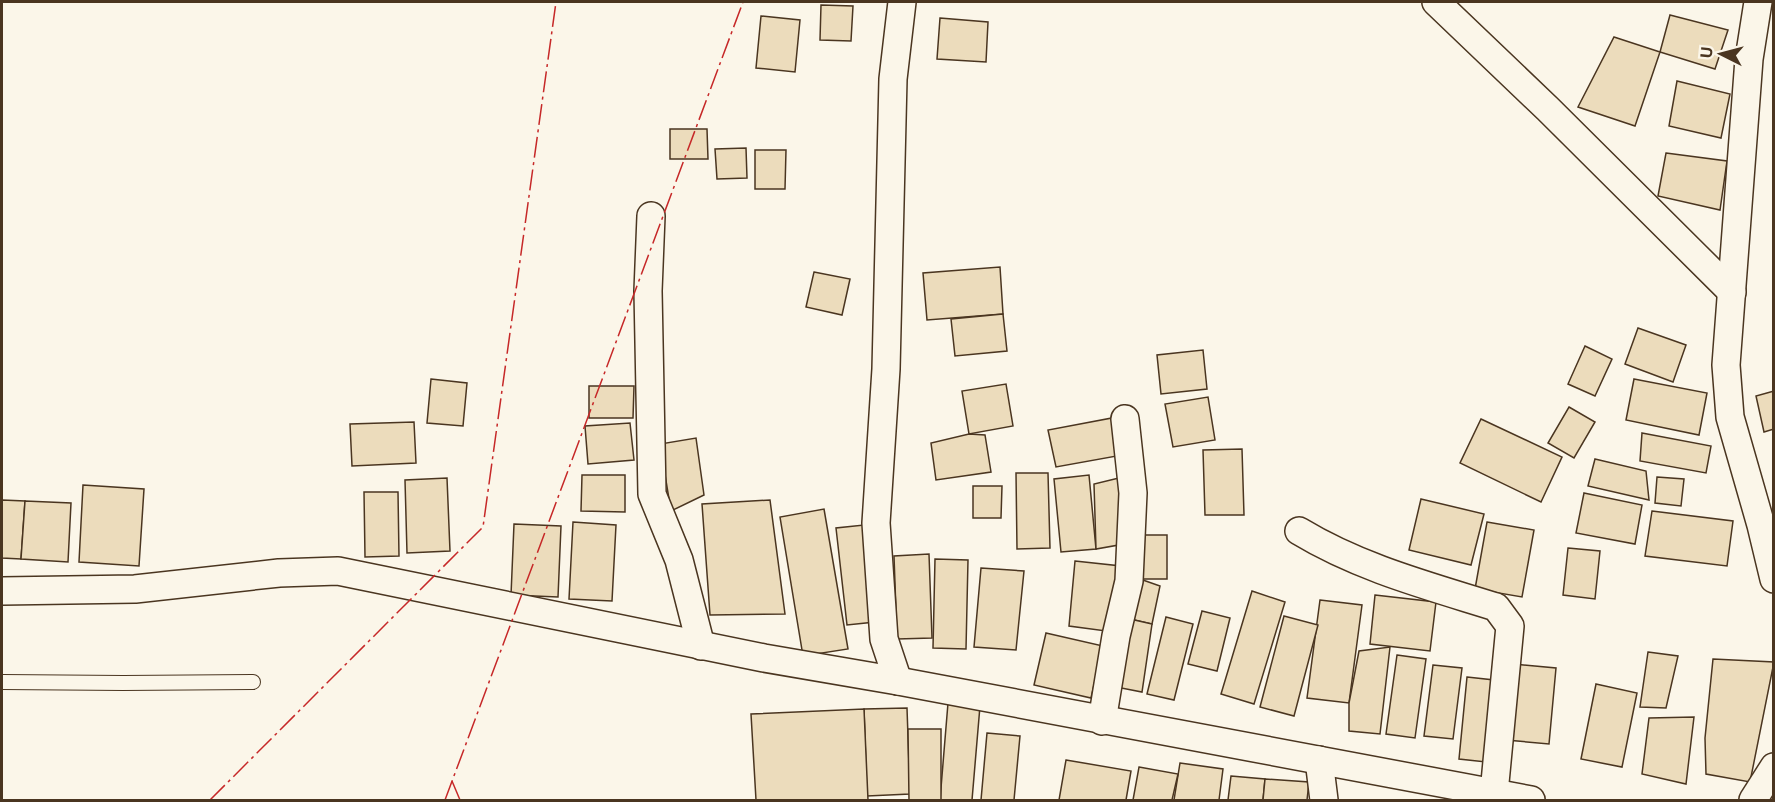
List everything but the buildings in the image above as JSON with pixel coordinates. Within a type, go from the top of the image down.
[{"type":"street","points":[[898,681],[884,639],[876,523],[886,369],[893,79],[902,2]]},
{"type":"street","points":[[1436,2],[1548,109],[1732,292]]},
{"type":"street","points":[[1758,2],[1749,59],[1726,365],[1730,417],[1761,525],[1773,579]]},
{"type":"street","points":[[651,216],[648,291],[652,494],[680,560],[701,646]]},
{"type":"street","points":[[1101,721],[1116,636],[1129,581],[1132,493],[1125,419]]},
{"type":"street","points":[[1299,531],[1354,560],[1496,607],[1510,626],[1494,794]]},
{"type":"street","points":[[2,591],[135,589],[279,573],[338,572],[701,646],[1531,801]]},
{"type":"street","points":[[1319,760],[1324,801]]},
{"type":"street","points":[[1753,801],[1773,767]]},
{"type":"lane","points":[[2,682],[253,682]]},
{"type":"power","points":[[210,800],[483,527],[556,2]]},
{"type":"power","points":[[445,800],[743,2]]},
{"type":"power","points":[[452,781],[460,800]]}]
